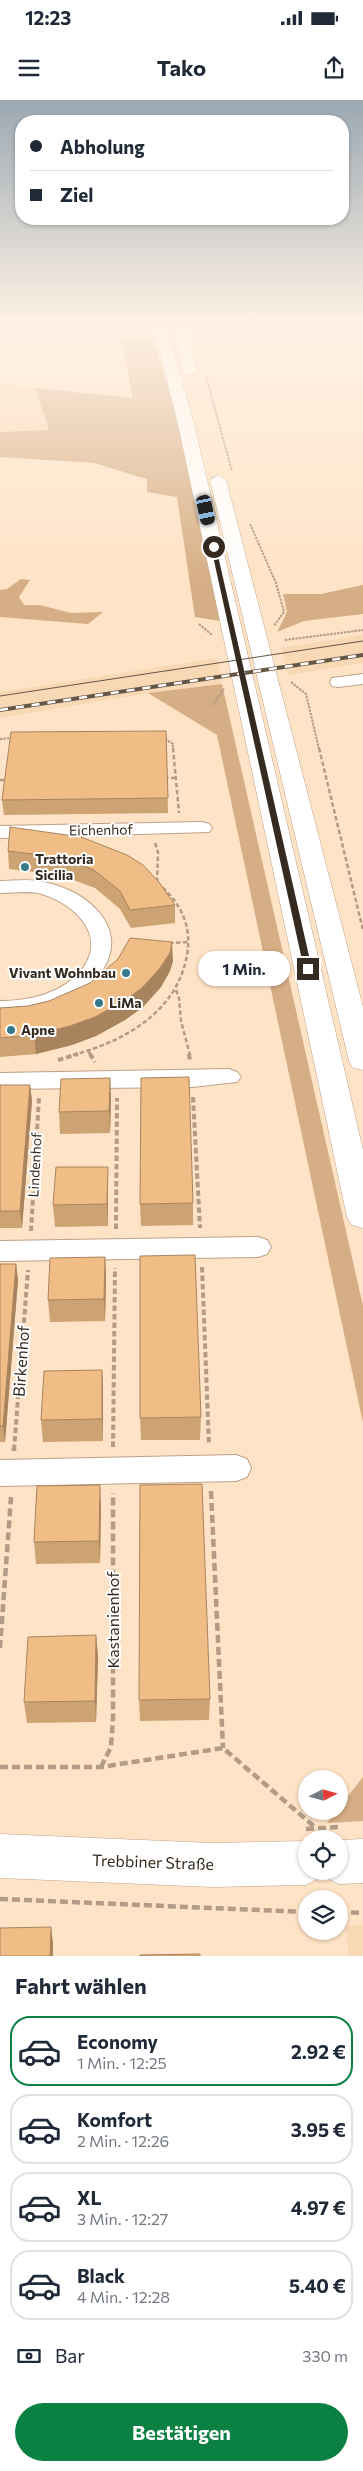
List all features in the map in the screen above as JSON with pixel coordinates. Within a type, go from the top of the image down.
[{"type":"main road","points":[[182,412],[363,1217]]},
{"type":"main road","points":[[201,412],[363,1061]]},
{"type":"main road","name":"Trebbiner Straße","points":[[0,1856],[213,1865],[298,1854]]},
{"type":"main road","name":"Trebbiner Straße","points":[[348,1858],[363,1862]]},
{"type":"street","points":[[338,682],[363,678]]},
{"type":"street","name":"Eichenhof","points":[[0,832],[202,828]]},
{"type":"street","points":[[0,886],[40,888],[66,896],[85,909],[99,926],[100,946],[93,969],[75,986],[52,1000],[21,1008],[0,1008]]},
{"type":"street","points":[[0,1081],[230,1077]]},
{"type":"street","points":[[0,1251],[258,1247]]},
{"type":"street","points":[[6,1473],[223,1469]]},
{"type":"path","points":[[285,640],[363,630]]},
{"type":"path","points":[[288,679],[306,694],[363,930]]},
{"type":"path","points":[[157,883],[156,872],[159,850],[154,843],[152,829],[159,820],[179,818],[173,744],[160,736]]},
{"type":"path","points":[[0,739],[17,738]]},
{"type":"path","points":[[158,778],[176,778]]},
{"type":"path","points":[[0,780],[9,780]]},
{"type":"path","points":[[160,943],[189,942]]},
{"type":"path","points":[[176,990],[181,998],[181,1019],[190,1049],[201,1248],[223,1469],[223,1748],[300,1830]]},
{"type":"path","points":[[113,1471],[118,1079]]},
{"type":"path","name":"Lindenhof","points":[[30,1250],[40,1080]]},
{"type":"path","name":"Birkenhof","points":[[6,1473],[30,1250]]},
{"type":"path","name":"Kastanienhof","points":[[101,1768],[111,1747],[113,1719],[113,1471]]},
{"type":"path","points":[[0,1648],[6,1473]]},
{"type":"path","points":[[0,1767],[101,1768],[223,1748]]},
{"type":"path","points":[[0,1899],[298,1912]]},
{"type":"path","points":[[348,1912],[363,1913]]},
{"type":"shaded area","points":[[0,412],[43,412],[49,430],[0,432]]},
{"type":"shaded area","points":[[43,412],[175,412],[181,433],[220,621],[195,617],[177,497],[147,492],[147,479],[94,463],[0,457],[0,432],[49,430]]},
{"type":"shaded area","points":[[21,579],[30,580],[19,597],[24,605],[40,605],[71,613],[103,612],[88,624],[0,617],[0,590],[7,589]]},
{"type":"shaded area","points":[[363,585],[363,614],[304,621],[277,632],[287,612],[283,594],[321,594]]},
{"type":"shaded area","points":[[363,635],[363,663],[288,675],[281,648]]},
{"type":"shaded area","points":[[218,658],[222,684],[148,693],[0,718],[0,692]]},
{"type":"shaded area","points":[[222,684],[363,1306],[363,1423],[217,735],[148,693]]},
{"type":"shaded area","points":[[363,1777],[363,1821],[327,1823],[329,1820],[348,1820],[348,1796]]},
{"type":"shaded area","points":[[363,1925],[363,1956],[349,1956],[348,1926]]},
{"type":"building","points":[[166,731],[168,798],[2,800],[11,732]]},
{"type":"building","points":[[10,827],[81,837],[127,855],[143,865],[159,882],[175,905],[130,910],[120,891],[94,870],[59,857],[8,851]]},
{"type":"building","points":[[130,938],[172,942],[170,953],[160,968],[142,988],[124,1001],[95,1017],[70,1026],[34,1035],[0,1038],[0,1008],[28,1006],[49,1001],[90,983],[118,959]]},
{"type":"building","points":[[189,1077],[193,1203],[140,1204],[141,1078]]},
{"type":"building","points":[[110,1078],[109,1111],[59,1112],[61,1079]]},
{"type":"building","points":[[0,1085],[30,1085],[20,1211],[0,1211]]},
{"type":"building","points":[[56,1167],[108,1167],[107,1204],[53,1205]]},
{"type":"building","points":[[195,1255],[201,1417],[140,1418],[140,1256]]},
{"type":"building","points":[[105,1257],[104,1299],[48,1300],[50,1258]]},
{"type":"building","points":[[0,1264],[16,1264],[3,1426],[0,1426]]},
{"type":"building","points":[[102,1370],[102,1419],[41,1420],[44,1371]]},
{"type":"building","points":[[202,1484],[210,1699],[139,1700],[140,1485]]},
{"type":"building","points":[[100,1485],[99,1541],[34,1542],[37,1486]]},
{"type":"building","points":[[96,1635],[95,1701],[24,1702],[28,1637]]},
{"type":"building","points":[[51,1927],[50,1956],[0,1956],[0,1928]]},
{"type":"building","points":[[200,1954],[200,1956],[140,1956],[140,1955]]},
{"type":"tram line","points":[[0,696],[363,641]]},
{"type":"railway","points":[[0,710],[363,655]]},
{"type":"place","name":"Trattoria Sicilia","points":[[25,867]]},
{"type":"place","name":"Vivant Wohnbau","points":[[126,973]]},
{"type":"place","name":"LiMa","points":[[99,1003]]},
{"type":"place","name":"Apne","points":[[11,1030]]},
{"type":"route","points":[[214,547],[229,622],[308,969]]}]
